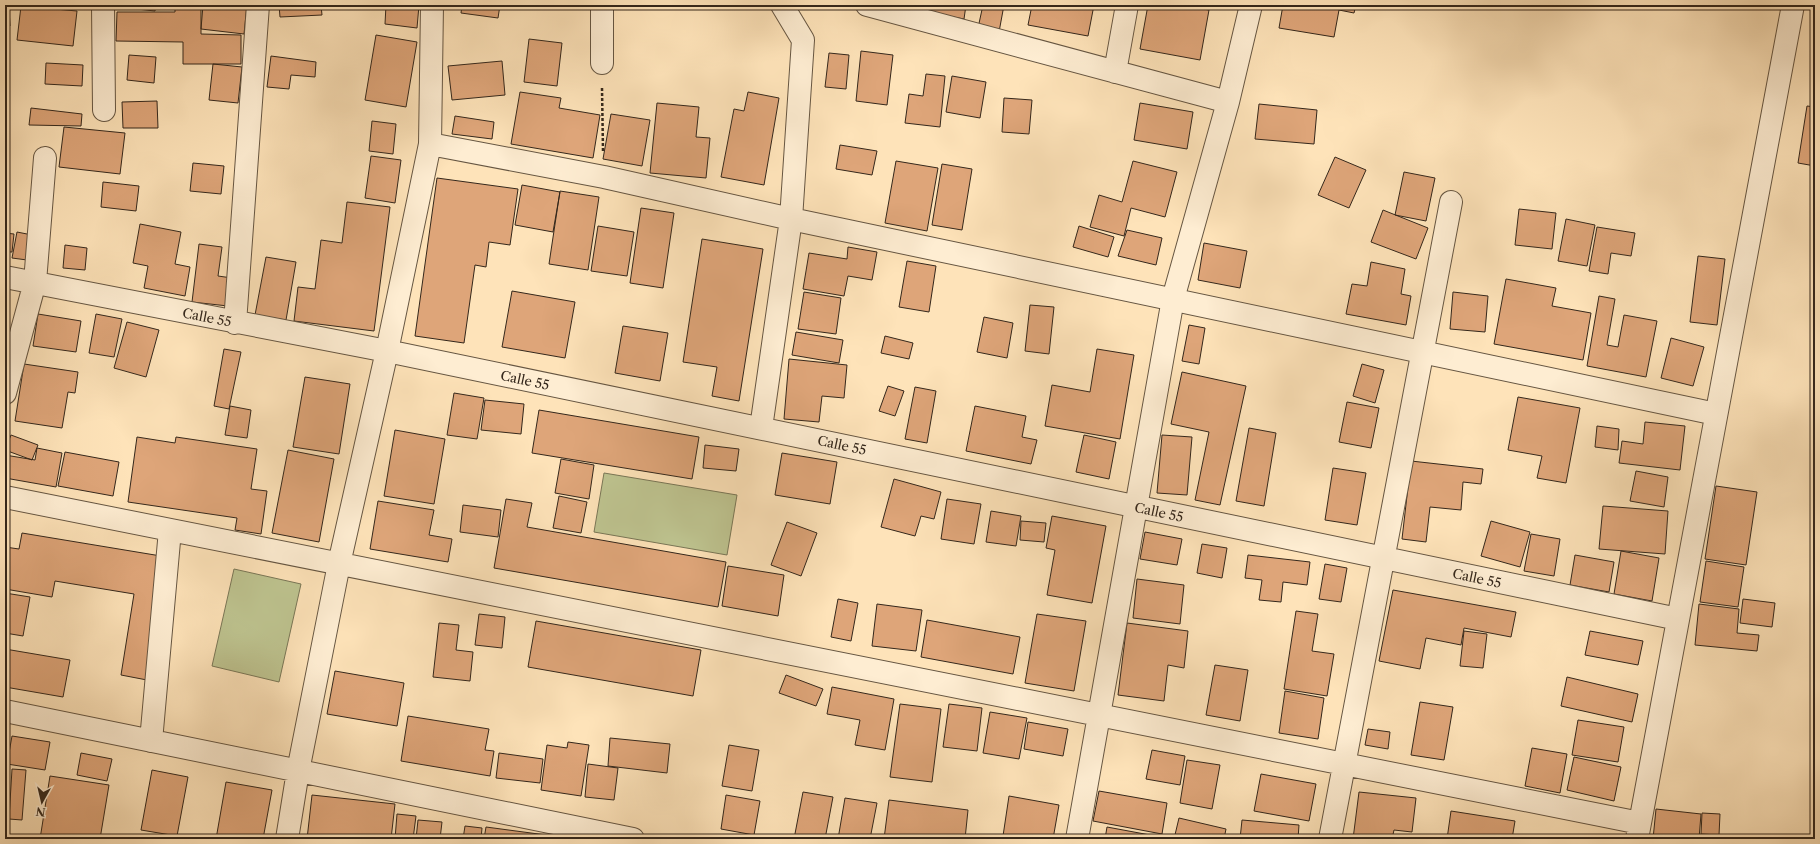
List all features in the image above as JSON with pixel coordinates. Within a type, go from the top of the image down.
[{"type":"street","points":[[103,5],[104,110]]},
{"type":"street","points":[[235,323],[258,5]]},
{"type":"street","points":[[287,839],[298,771],[339,564],[387,351],[430,144],[432,5]]},
{"type":"street","points":[[602,5],[602,63]]},
{"type":"street","points":[[761,428],[791,219],[804,40],[782,5]]},
{"type":"street","points":[[867,5],[892,8],[1115,72],[1228,102]]},
{"type":"street","points":[[1115,72],[1127,5]]},
{"type":"street","points":[[1077,839],[1173,299],[1228,102],[1251,5]]},
{"type":"street","points":[[5,497],[1343,764],[1638,831],[1793,5]]},
{"type":"street","points":[[430,144],[604,177],[791,219],[1716,414]]},
{"type":"street","points":[[5,393],[35,282],[45,158]]},
{"type":"street","points":[[1330,839],[1343,764],[1451,202]]},
{"type":"street","name":"Calle 55","points":[[5,277],[235,323],[387,351],[761,428],[1137,508],[1678,619]]},
{"type":"street","points":[[151,741],[170,530]]},
{"type":"street","points":[[5,711],[633,839]]},
{"type":"path","points":[[602,63],[604,177]]},
{"type":"green space","points":[[604,473],[737,495],[727,555],[594,532]]},
{"type":"green space","points":[[234,569],[301,584],[279,682],[212,666]]},
{"type":"building","points":[[119,5],[156,5],[155,11],[118,7]]},
{"type":"building","points":[[175,5],[201,5],[201,34],[241,35],[241,64],[183,64],[183,42],[116,41],[117,12],[175,12]]},
{"type":"building","points":[[203,5],[247,5],[244,34],[201,29]]},
{"type":"building","points":[[279,5],[321,5],[322,15],[280,17]]},
{"type":"building","points":[[386,5],[419,5],[417,28],[385,24]]},
{"type":"building","points":[[462,5],[500,5],[498,18],[461,13]]},
{"type":"building","points":[[911,5],[966,5],[964,19],[910,9]]},
{"type":"building","points":[[983,5],[1004,5],[999,32],[978,28]]},
{"type":"building","points":[[1032,5],[1094,5],[1088,36],[1028,25]]},
{"type":"building","points":[[1148,5],[1179,5],[1209,10],[1200,60],[1140,49]]},
{"type":"building","points":[[1283,5],[1356,5],[1354,13],[1339,10],[1334,37],[1279,28]]},
{"type":"building","points":[[21,6],[77,11],[73,46],[17,40]]},
{"type":"building","points":[[5,9],[9,9],[10,26],[5,26]]},
{"type":"building","points":[[376,35],[417,42],[406,107],[365,100]]},
{"type":"building","points":[[529,39],[562,43],[557,86],[524,82]]},
{"type":"building","points":[[861,51],[893,55],[887,105],[856,101]]},
{"type":"building","points":[[829,53],[849,55],[846,89],[825,87]]},
{"type":"building","points":[[129,55],[156,57],[154,83],[127,80]]},
{"type":"building","points":[[271,56],[316,62],[315,77],[291,75],[289,89],[267,87]]},
{"type":"building","points":[[502,61],[505,95],[452,100],[448,66]]},
{"type":"building","points":[[46,63],[83,65],[82,86],[45,84]]},
{"type":"building","points":[[213,64],[242,67],[238,103],[209,100]]},
{"type":"building","points":[[926,74],[945,76],[940,127],[905,123],[909,94],[923,96]]},
{"type":"building","points":[[952,76],[986,82],[980,118],[946,112]]},
{"type":"building","points":[[520,92],[561,98],[559,108],[600,115],[593,158],[511,144]]},
{"type":"building","points":[[748,92],[779,98],[764,185],[721,177],[734,109],[744,111]]},
{"type":"building","points":[[1004,98],[1032,100],[1029,134],[1002,132]]},
{"type":"building","points":[[157,101],[158,128],[123,128],[122,102]]},
{"type":"building","points":[[657,103],[699,107],[696,137],[710,138],[706,178],[650,173]]},
{"type":"building","points":[[1140,103],[1193,112],[1187,149],[1134,140]]},
{"type":"building","points":[[1259,104],[1317,110],[1314,144],[1255,139]]},
{"type":"building","points":[[1807,106],[1815,107],[1815,166],[1798,163]]},
{"type":"building","points":[[31,108],[82,114],[81,126],[29,125]]},
{"type":"building","points":[[611,114],[650,120],[642,166],[603,159]]},
{"type":"building","points":[[455,116],[494,122],[492,139],[452,134]]},
{"type":"building","points":[[372,121],[396,124],[393,154],[369,151]]},
{"type":"building","points":[[64,127],[125,133],[120,174],[59,167]]},
{"type":"building","points":[[5,142],[7,143],[7,169],[5,169]]},
{"type":"building","points":[[840,145],[877,151],[872,175],[836,169]]},
{"type":"building","points":[[371,156],[401,160],[395,203],[365,198]]},
{"type":"building","points":[[1335,157],[1366,170],[1349,208],[1318,195]]},
{"type":"building","points":[[896,161],[938,168],[927,231],[885,223]]},
{"type":"building","points":[[1133,161],[1177,172],[1165,217],[1131,208],[1124,236],[1090,227],[1099,195],[1122,202]]},
{"type":"building","points":[[193,163],[224,166],[221,194],[190,191]]},
{"type":"building","points":[[942,164],[972,169],[962,230],[932,225]]},
{"type":"building","points":[[1404,172],[1435,178],[1426,221],[1395,215]]},
{"type":"building","points":[[437,178],[518,189],[510,245],[489,242],[486,267],[475,265],[464,343],[415,336]]},
{"type":"building","points":[[103,182],[139,186],[136,211],[101,207]]},
{"type":"building","points":[[522,185],[560,192],[553,232],[515,225]]},
{"type":"building","points":[[560,191],[599,197],[588,270],[549,264]]},
{"type":"building","points":[[347,202],[390,207],[374,331],[294,321],[298,287],[315,289],[321,240],[342,243]]},
{"type":"building","points":[[641,208],[674,213],[663,288],[630,283]]},
{"type":"building","points":[[1519,209],[1556,213],[1552,249],[1515,245]]},
{"type":"building","points":[[1383,210],[1428,228],[1416,259],[1371,242]]},
{"type":"building","points":[[1566,219],[1595,225],[1587,266],[1558,261]]},
{"type":"building","points":[[140,224],[181,232],[175,264],[190,267],[185,296],[144,288],[148,266],[133,263]]},
{"type":"building","points":[[598,226],[634,232],[627,276],[591,271]]},
{"type":"building","points":[[1079,226],[1114,237],[1108,257],[1073,247]]},
{"type":"building","points":[[1597,227],[1635,233],[1631,256],[1611,253],[1608,274],[1589,271]]},
{"type":"building","points":[[1127,230],[1162,238],[1156,265],[1118,256]]},
{"type":"building","points":[[17,232],[32,235],[27,260],[12,258]]},
{"type":"building","points":[[5,233],[14,234],[12,252],[5,252]]},
{"type":"building","points":[[702,239],[763,249],[739,401],[712,396],[717,367],[683,362]]},
{"type":"building","points":[[1204,243],[1247,251],[1240,288],[1198,280]]},
{"type":"building","points":[[199,244],[222,247],[218,276],[232,278],[228,306],[192,302]]},
{"type":"building","points":[[65,245],[87,248],[85,270],[63,268]]},
{"type":"building","points":[[848,247],[877,252],[872,280],[848,276],[844,296],[803,289],[809,253],[847,259]]},
{"type":"building","points":[[1698,256],[1725,259],[1717,325],[1690,322]]},
{"type":"building","points":[[266,257],[296,262],[286,320],[255,315]]},
{"type":"building","points":[[907,261],[936,266],[929,312],[899,307]]},
{"type":"building","points":[[1371,262],[1405,269],[1401,294],[1411,296],[1406,325],[1346,314],[1352,284],[1367,286]]},
{"type":"building","points":[[1506,279],[1556,288],[1552,306],[1591,313],[1583,360],[1494,344]]},
{"type":"building","points":[[512,291],[575,302],[565,358],[502,347]]},
{"type":"building","points":[[804,292],[841,298],[836,334],[798,329]]},
{"type":"building","points":[[1453,292],[1488,296],[1485,332],[1450,329]]},
{"type":"building","points":[[1599,296],[1615,299],[1607,345],[1618,347],[1624,315],[1657,321],[1646,377],[1587,366]]},
{"type":"building","points":[[1030,305],[1054,307],[1049,354],[1025,351]]},
{"type":"building","points":[[38,314],[81,321],[76,352],[33,346]]},
{"type":"building","points":[[96,314],[122,319],[114,357],[89,353]]},
{"type":"building","points":[[984,317],[1013,323],[1007,358],[977,352]]},
{"type":"building","points":[[127,322],[159,330],[146,377],[114,368]]},
{"type":"building","points":[[1189,325],[1205,328],[1199,364],[1182,361]]},
{"type":"building","points":[[623,326],[668,333],[660,381],[615,373]]},
{"type":"building","points":[[796,332],[843,340],[839,363],[792,355]]},
{"type":"building","points":[[885,336],[913,343],[909,359],[881,353]]},
{"type":"building","points":[[1671,338],[1704,347],[1693,386],[1661,378]]},
{"type":"building","points":[[224,349],[241,352],[229,409],[214,406]]},
{"type":"building","points":[[1097,349],[1134,355],[1120,439],[1045,426],[1052,385],[1090,392]]},
{"type":"building","points":[[789,359],[847,365],[844,398],[822,396],[819,422],[784,419]]},
{"type":"building","points":[[24,364],[78,372],[75,393],[68,392],[62,428],[15,421]]},
{"type":"building","points":[[1362,364],[1384,370],[1375,403],[1353,396]]},
{"type":"building","points":[[1182,372],[1246,386],[1220,505],[1195,500],[1209,432],[1171,424]]},
{"type":"building","points":[[305,377],[350,384],[339,454],[293,447]]},
{"type":"building","points":[[888,386],[904,391],[895,416],[879,411]]},
{"type":"building","points":[[915,387],[936,391],[927,443],[905,439]]},
{"type":"building","points":[[454,393],[484,398],[477,439],[447,435]]},
{"type":"building","points":[[1518,397],[1580,408],[1566,483],[1537,478],[1542,456],[1508,450]]},
{"type":"building","points":[[485,400],[524,404],[521,434],[481,430]]},
{"type":"building","points":[[1347,402],[1379,408],[1371,448],[1339,442]]},
{"type":"building","points":[[230,406],[251,410],[247,438],[225,435]]},
{"type":"building","points":[[975,406],[1026,416],[1022,437],[1037,440],[1031,464],[966,451]]},
{"type":"building","points":[[539,410],[699,437],[692,479],[532,453]]},
{"type":"building","points":[[1645,422],[1685,426],[1680,470],[1619,463],[1622,441],[1643,444]]},
{"type":"building","points":[[1597,426],[1619,429],[1618,450],[1595,447]]},
{"type":"building","points":[[1249,428],[1276,433],[1264,506],[1236,501]]},
{"type":"building","points":[[395,430],[445,439],[434,504],[384,496]]},
{"type":"building","points":[[11,435],[38,445],[32,460],[5,450]]},
{"type":"building","points":[[1084,435],[1116,442],[1109,479],[1076,472]]},
{"type":"building","points":[[1162,435],[1192,437],[1187,495],[1157,493]]},
{"type":"building","points":[[137,437],[175,443],[176,437],[257,449],[251,489],[267,491],[261,534],[235,530],[237,518],[128,502]]},
{"type":"building","points":[[705,445],[739,449],[736,471],[703,468]]},
{"type":"building","points":[[37,448],[62,453],[56,487],[5,478],[5,455],[35,460]]},
{"type":"building","points":[[288,450],[334,459],[319,542],[272,533]]},
{"type":"building","points":[[65,452],[119,462],[113,496],[58,486]]},
{"type":"building","points":[[782,453],[837,462],[830,504],[775,495]]},
{"type":"building","points":[[561,459],[594,465],[589,499],[555,493]]},
{"type":"building","points":[[1411,461],[1483,469],[1481,484],[1463,482],[1461,510],[1430,507],[1426,542],[1402,539]]},
{"type":"building","points":[[1333,468],[1366,473],[1357,525],[1325,520]]},
{"type":"building","points":[[1636,471],[1668,477],[1664,507],[1630,501]]},
{"type":"building","points":[[894,479],[941,492],[934,519],[921,516],[915,536],[881,527]]},
{"type":"building","points":[[1716,486],[1757,492],[1746,565],[1705,559]]},
{"type":"building","points":[[559,496],[587,502],[581,533],[553,528]]},
{"type":"building","points":[[506,499],[532,503],[527,527],[726,562],[718,607],[494,568]]},
{"type":"building","points":[[947,499],[981,504],[974,544],[941,539]]},
{"type":"building","points":[[378,501],[434,510],[429,535],[452,539],[448,562],[370,549]]},
{"type":"building","points":[[463,505],[501,510],[498,537],[460,532]]},
{"type":"building","points":[[1603,506],[1668,511],[1665,554],[1599,549]]},
{"type":"building","points":[[991,511],[1021,516],[1016,546],[986,542]]},
{"type":"building","points":[[1052,516],[1106,526],[1092,603],[1047,595],[1055,550],[1046,548]]},
{"type":"building","points":[[1021,521],[1046,523],[1044,542],[1020,540]]},
{"type":"building","points":[[1491,521],[1530,532],[1520,567],[1481,556]]},
{"type":"building","points":[[787,522],[817,533],[801,576],[771,565]]},
{"type":"building","points":[[1145,532],[1182,539],[1177,565],[1140,559]]},
{"type":"building","points":[[22,533],[167,557],[147,680],[121,675],[134,594],[55,581],[52,597],[5,589],[5,547],[19,549]]},
{"type":"building","points":[[1531,534],[1560,539],[1554,576],[1524,571]]},
{"type":"building","points":[[1202,544],[1227,548],[1222,578],[1197,573]]},
{"type":"building","points":[[1621,551],[1659,558],[1652,601],[1614,594]]},
{"type":"building","points":[[1248,555],[1310,562],[1307,585],[1283,582],[1281,602],[1259,600],[1262,580],[1245,578]]},
{"type":"building","points":[[1575,555],[1614,562],[1609,592],[1570,585]]},
{"type":"building","points":[[1706,561],[1744,567],[1738,607],[1700,602]]},
{"type":"building","points":[[1325,564],[1347,568],[1341,602],[1319,599]]},
{"type":"building","points":[[728,566],[784,575],[778,616],[722,606]]},
{"type":"building","points":[[1137,579],[1184,585],[1180,624],[1133,618]]},
{"type":"building","points":[[1393,590],[1516,612],[1511,637],[1464,628],[1461,645],[1426,638],[1420,669],[1379,661]]},
{"type":"building","points":[[5,593],[30,597],[23,636],[5,633]]},
{"type":"building","points":[[838,599],[858,603],[851,641],[831,637]]},
{"type":"building","points":[[1743,599],[1775,603],[1772,627],[1740,623]]},
{"type":"building","points":[[877,604],[922,610],[916,651],[872,646]]},
{"type":"building","points":[[1699,604],[1739,609],[1737,633],[1759,635],[1757,651],[1695,645]]},
{"type":"building","points":[[1296,611],[1318,614],[1312,651],[1334,654],[1327,696],[1284,689]]},
{"type":"building","points":[[479,614],[505,617],[502,648],[475,645]]},
{"type":"building","points":[[1037,614],[1086,621],[1074,691],[1025,683]]},
{"type":"building","points":[[927,620],[1020,637],[1013,674],[921,657]]},
{"type":"building","points":[[536,621],[701,650],[693,696],[528,667]]},
{"type":"building","points":[[439,623],[459,625],[456,650],[473,652],[470,681],[433,677]]},
{"type":"building","points":[[1127,623],[1188,631],[1184,668],[1168,665],[1164,701],[1118,695]]},
{"type":"building","points":[[1464,631],[1487,634],[1483,668],[1460,666]]},
{"type":"building","points":[[1590,631],[1643,641],[1638,665],[1585,655]]},
{"type":"building","points":[[5,649],[70,660],[63,697],[5,687]]},
{"type":"building","points":[[1215,665],[1248,670],[1240,721],[1206,715]]},
{"type":"building","points":[[335,671],[404,683],[397,726],[327,714]]},
{"type":"building","points":[[786,675],[823,689],[816,706],[779,693]]},
{"type":"building","points":[[1567,677],[1638,694],[1632,722],[1561,706]]},
{"type":"building","points":[[832,687],[894,699],[885,750],[855,745],[860,720],[827,714]]},
{"type":"building","points":[[1285,691],[1324,698],[1318,739],[1279,733]]},
{"type":"building","points":[[1420,702],[1453,707],[1444,760],[1411,755]]},
{"type":"building","points":[[900,704],[941,709],[932,782],[890,777]]},
{"type":"building","points":[[949,704],[982,708],[977,751],[943,747]]},
{"type":"building","points":[[990,712],[1027,718],[1019,759],[983,753]]},
{"type":"building","points":[[408,716],[489,729],[485,750],[494,751],[490,776],[401,761]]},
{"type":"building","points":[[1578,720],[1624,727],[1618,762],[1572,755]]},
{"type":"building","points":[[1028,722],[1068,729],[1063,756],[1024,749]]},
{"type":"building","points":[[1368,729],[1390,732],[1388,749],[1365,745]]},
{"type":"building","points":[[12,736],[50,742],[45,770],[7,764]]},
{"type":"building","points":[[610,738],[670,744],[667,773],[608,766]]},
{"type":"building","points":[[568,742],[589,745],[581,796],[541,790],[547,745],[567,748]]},
{"type":"building","points":[[729,745],[759,750],[752,791],[722,786]]},
{"type":"building","points":[[1532,748],[1567,754],[1560,793],[1525,786]]},
{"type":"building","points":[[1152,750],[1185,756],[1180,785],[1146,779]]},
{"type":"building","points":[[81,753],[112,759],[107,781],[77,775]]},
{"type":"building","points":[[499,753],[543,759],[540,783],[496,778]]},
{"type":"building","points":[[1574,757],[1621,767],[1614,801],[1567,790]]},
{"type":"building","points":[[1187,760],[1220,765],[1212,809],[1180,803]]},
{"type":"building","points":[[588,764],[618,768],[614,800],[585,797]]},
{"type":"building","points":[[12,769],[26,770],[22,820],[9,819]]},
{"type":"building","points":[[152,770],[188,777],[177,836],[141,830]]},
{"type":"building","points":[[1261,774],[1316,784],[1309,821],[1254,811]]},
{"type":"building","points":[[50,776],[109,785],[100,839],[40,839]]},
{"type":"building","points":[[226,782],[272,790],[263,839],[216,839]]},
{"type":"building","points":[[1099,791],[1167,803],[1162,834],[1093,821]]},
{"type":"building","points":[[803,792],[833,797],[825,839],[794,839]]},
{"type":"building","points":[[1359,792],[1416,798],[1412,832],[1394,830],[1392,839],[1353,839]]},
{"type":"building","points":[[312,795],[395,804],[391,839],[307,839]]},
{"type":"building","points":[[726,795],[760,801],[754,835],[721,829]]},
{"type":"building","points":[[1009,796],[1059,805],[1053,839],[1021,839],[1003,836]]},
{"type":"building","points":[[845,798],[877,803],[870,839],[838,839]]},
{"type":"building","points":[[889,800],[968,810],[965,839],[884,839]]},
{"type":"building","points":[[1656,809],[1701,814],[1699,839],[1653,839]]},
{"type":"building","points":[[1451,811],[1515,821],[1512,839],[1447,839]]},
{"type":"building","points":[[1702,813],[1720,814],[1719,835],[1701,834]]},
{"type":"building","points":[[397,814],[416,816],[413,839],[395,839]]},
{"type":"building","points":[[1179,818],[1226,829],[1224,839],[1174,839]]},
{"type":"building","points":[[418,820],[442,822],[440,839],[416,839]]},
{"type":"building","points":[[1242,820],[1299,825],[1298,839],[1240,839]]},
{"type":"building","points":[[465,826],[482,828],[481,839],[463,839]]},
{"type":"building","points":[[486,827],[561,837],[561,839],[484,839]]},
{"type":"building","points":[[1107,827],[1150,835],[1149,839],[1105,839]]},
{"type":"building","points":[[1707,835],[1734,839],[1706,839]]}]
